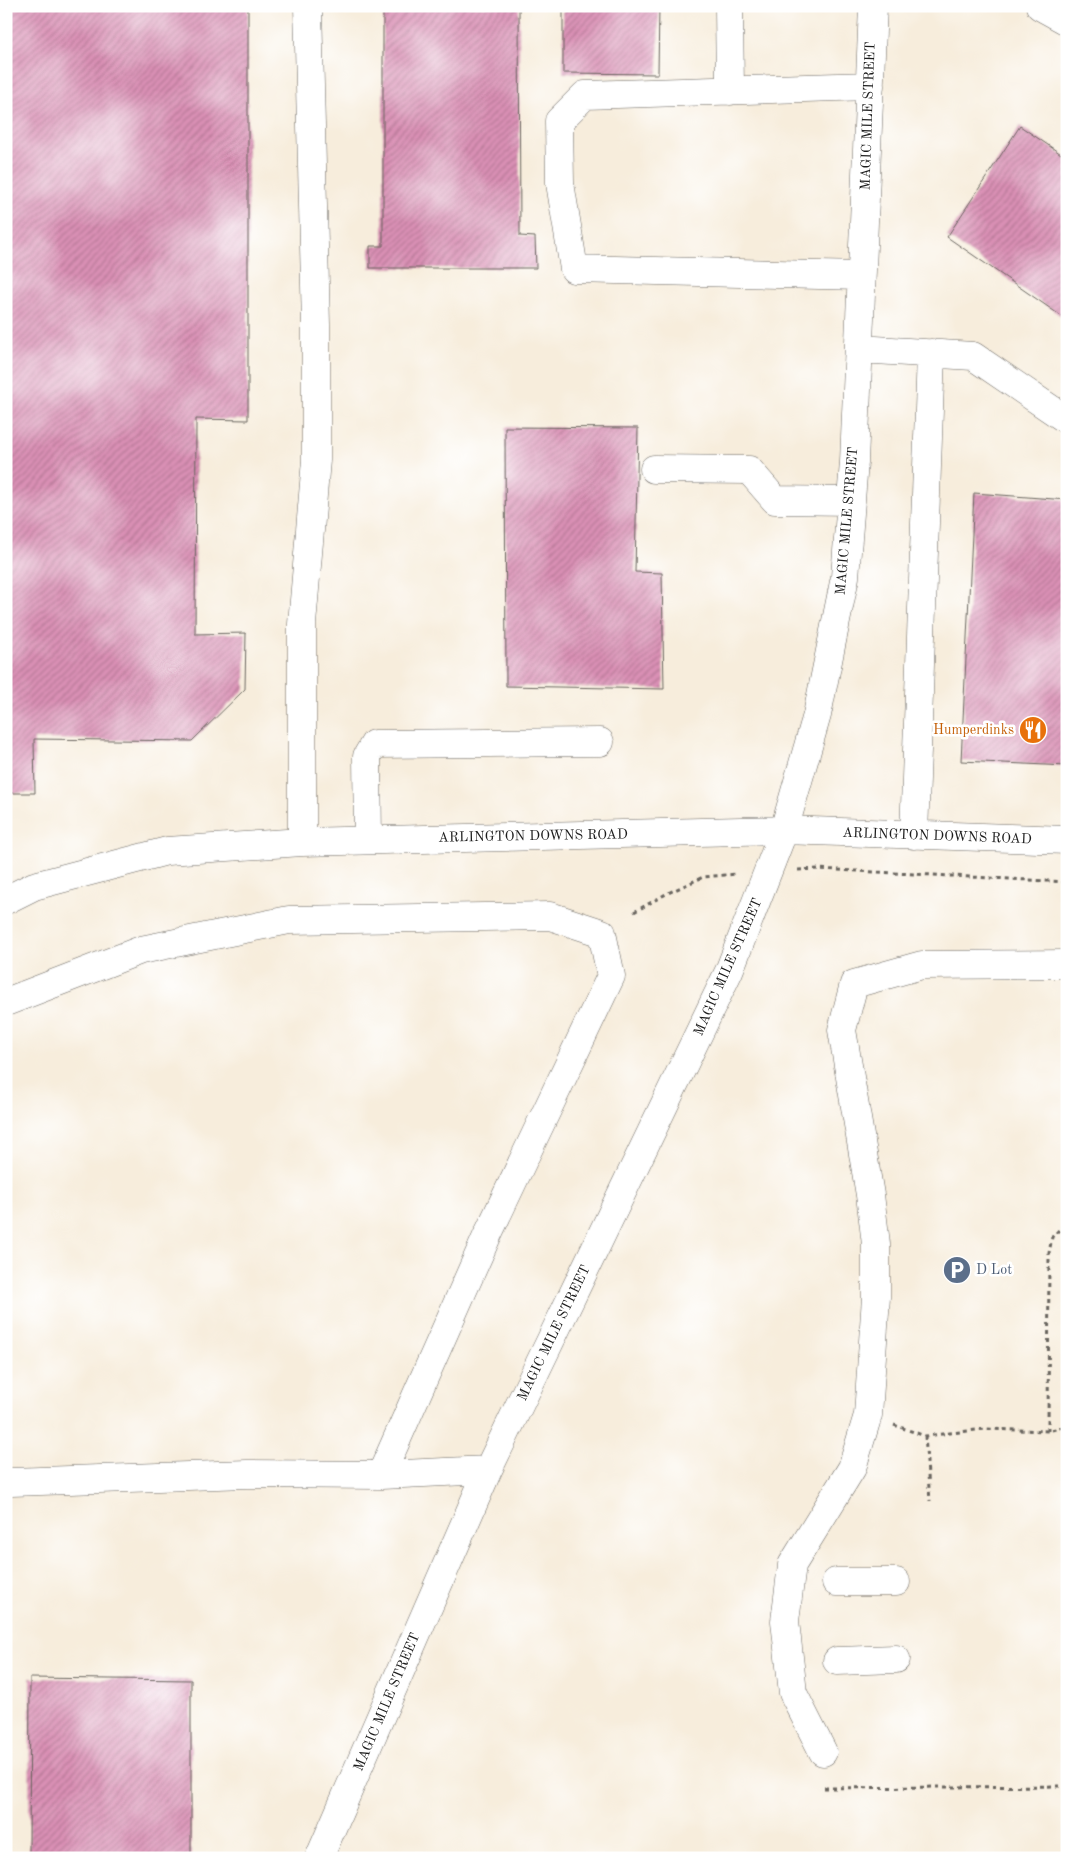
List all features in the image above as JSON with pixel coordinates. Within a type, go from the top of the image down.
[{"type":"street","points":[[302,842],[302,624],[316,460],[316,325],[308,6]]},
{"type":"street","points":[[729,6],[730,90]]},
{"type":"street","name":"MAGIC MILE STREET","points":[[319,1858],[488,1470],[711,1009],[769,871],[784,830],[817,715],[845,577],[859,350],[873,6]]},
{"type":"street","points":[[1040,6],[1067,21]]},
{"type":"street","points":[[862,276],[574,269],[560,182],[559,121],[585,95],[870,86]]},
{"type":"street","points":[[859,350],[973,356],[1067,420]]},
{"type":"street","points":[[914,835],[931,353]]},
{"type":"street","points":[[654,469],[749,470],[775,500],[851,501]]},
{"type":"street","points":[[368,840],[367,756],[374,744],[600,742]]},
{"type":"street","name":"ARLINGTON DOWNS ROAD","points":[[6,900],[34,886],[167,851],[302,842],[784,830],[1067,840]]},
{"type":"street","points":[[6,1002],[141,950],[289,920],[550,916],[602,933],[611,976],[488,1234],[382,1475]]},
{"type":"street","points":[[823,1752],[793,1694],[785,1622],[792,1565],[852,1468],[868,1415],[876,1297],[876,1244],[870,1195],[842,1030],[854,984],[922,965],[1067,964]]},
{"type":"street","points":[[11,1482],[247,1474],[382,1475],[488,1470]]},
{"type":"street","points":[[836,1582],[896,1582]]},
{"type":"street","points":[[837,1661],[896,1659]]},
{"type":"path","points":[[634,912],[666,894],[703,877],[769,871],[818,869],[1067,882]]},
{"type":"path","points":[[1048,1431],[1049,1253],[1052,1237],[1067,1222]]},
{"type":"path","points":[[868,1415],[925,1436],[985,1429],[1048,1431],[1067,1426]]},
{"type":"path","points":[[925,1436],[930,1501]]},
{"type":"path","points":[[824,1788],[1067,1786]]},
{"type":"building","points":[[6,6],[248,6],[248,420],[196,419],[195,634],[246,633],[245,689],[192,741],[34,739],[35,793],[6,793]]},
{"type":"building","points":[[383,6],[519,6],[520,236],[535,237],[536,268],[370,268],[370,246],[383,246]]},
{"type":"building","points":[[563,6],[659,6],[658,74],[563,73]]},
{"type":"building","points":[[1020,126],[1067,158],[1067,320],[947,237]]},
{"type":"building","points":[[505,427],[638,428],[635,572],[662,573],[664,689],[506,686]]},
{"type":"building","points":[[974,493],[1067,500],[1067,766],[961,761]]},
{"type":"building","points":[[30,1678],[191,1680],[191,1858],[29,1858]]},
{"type":"place","name":"Humperdinks","points":[[1033,730]]},
{"type":"place","name":"D Lot","points":[[957,1270]]}]
